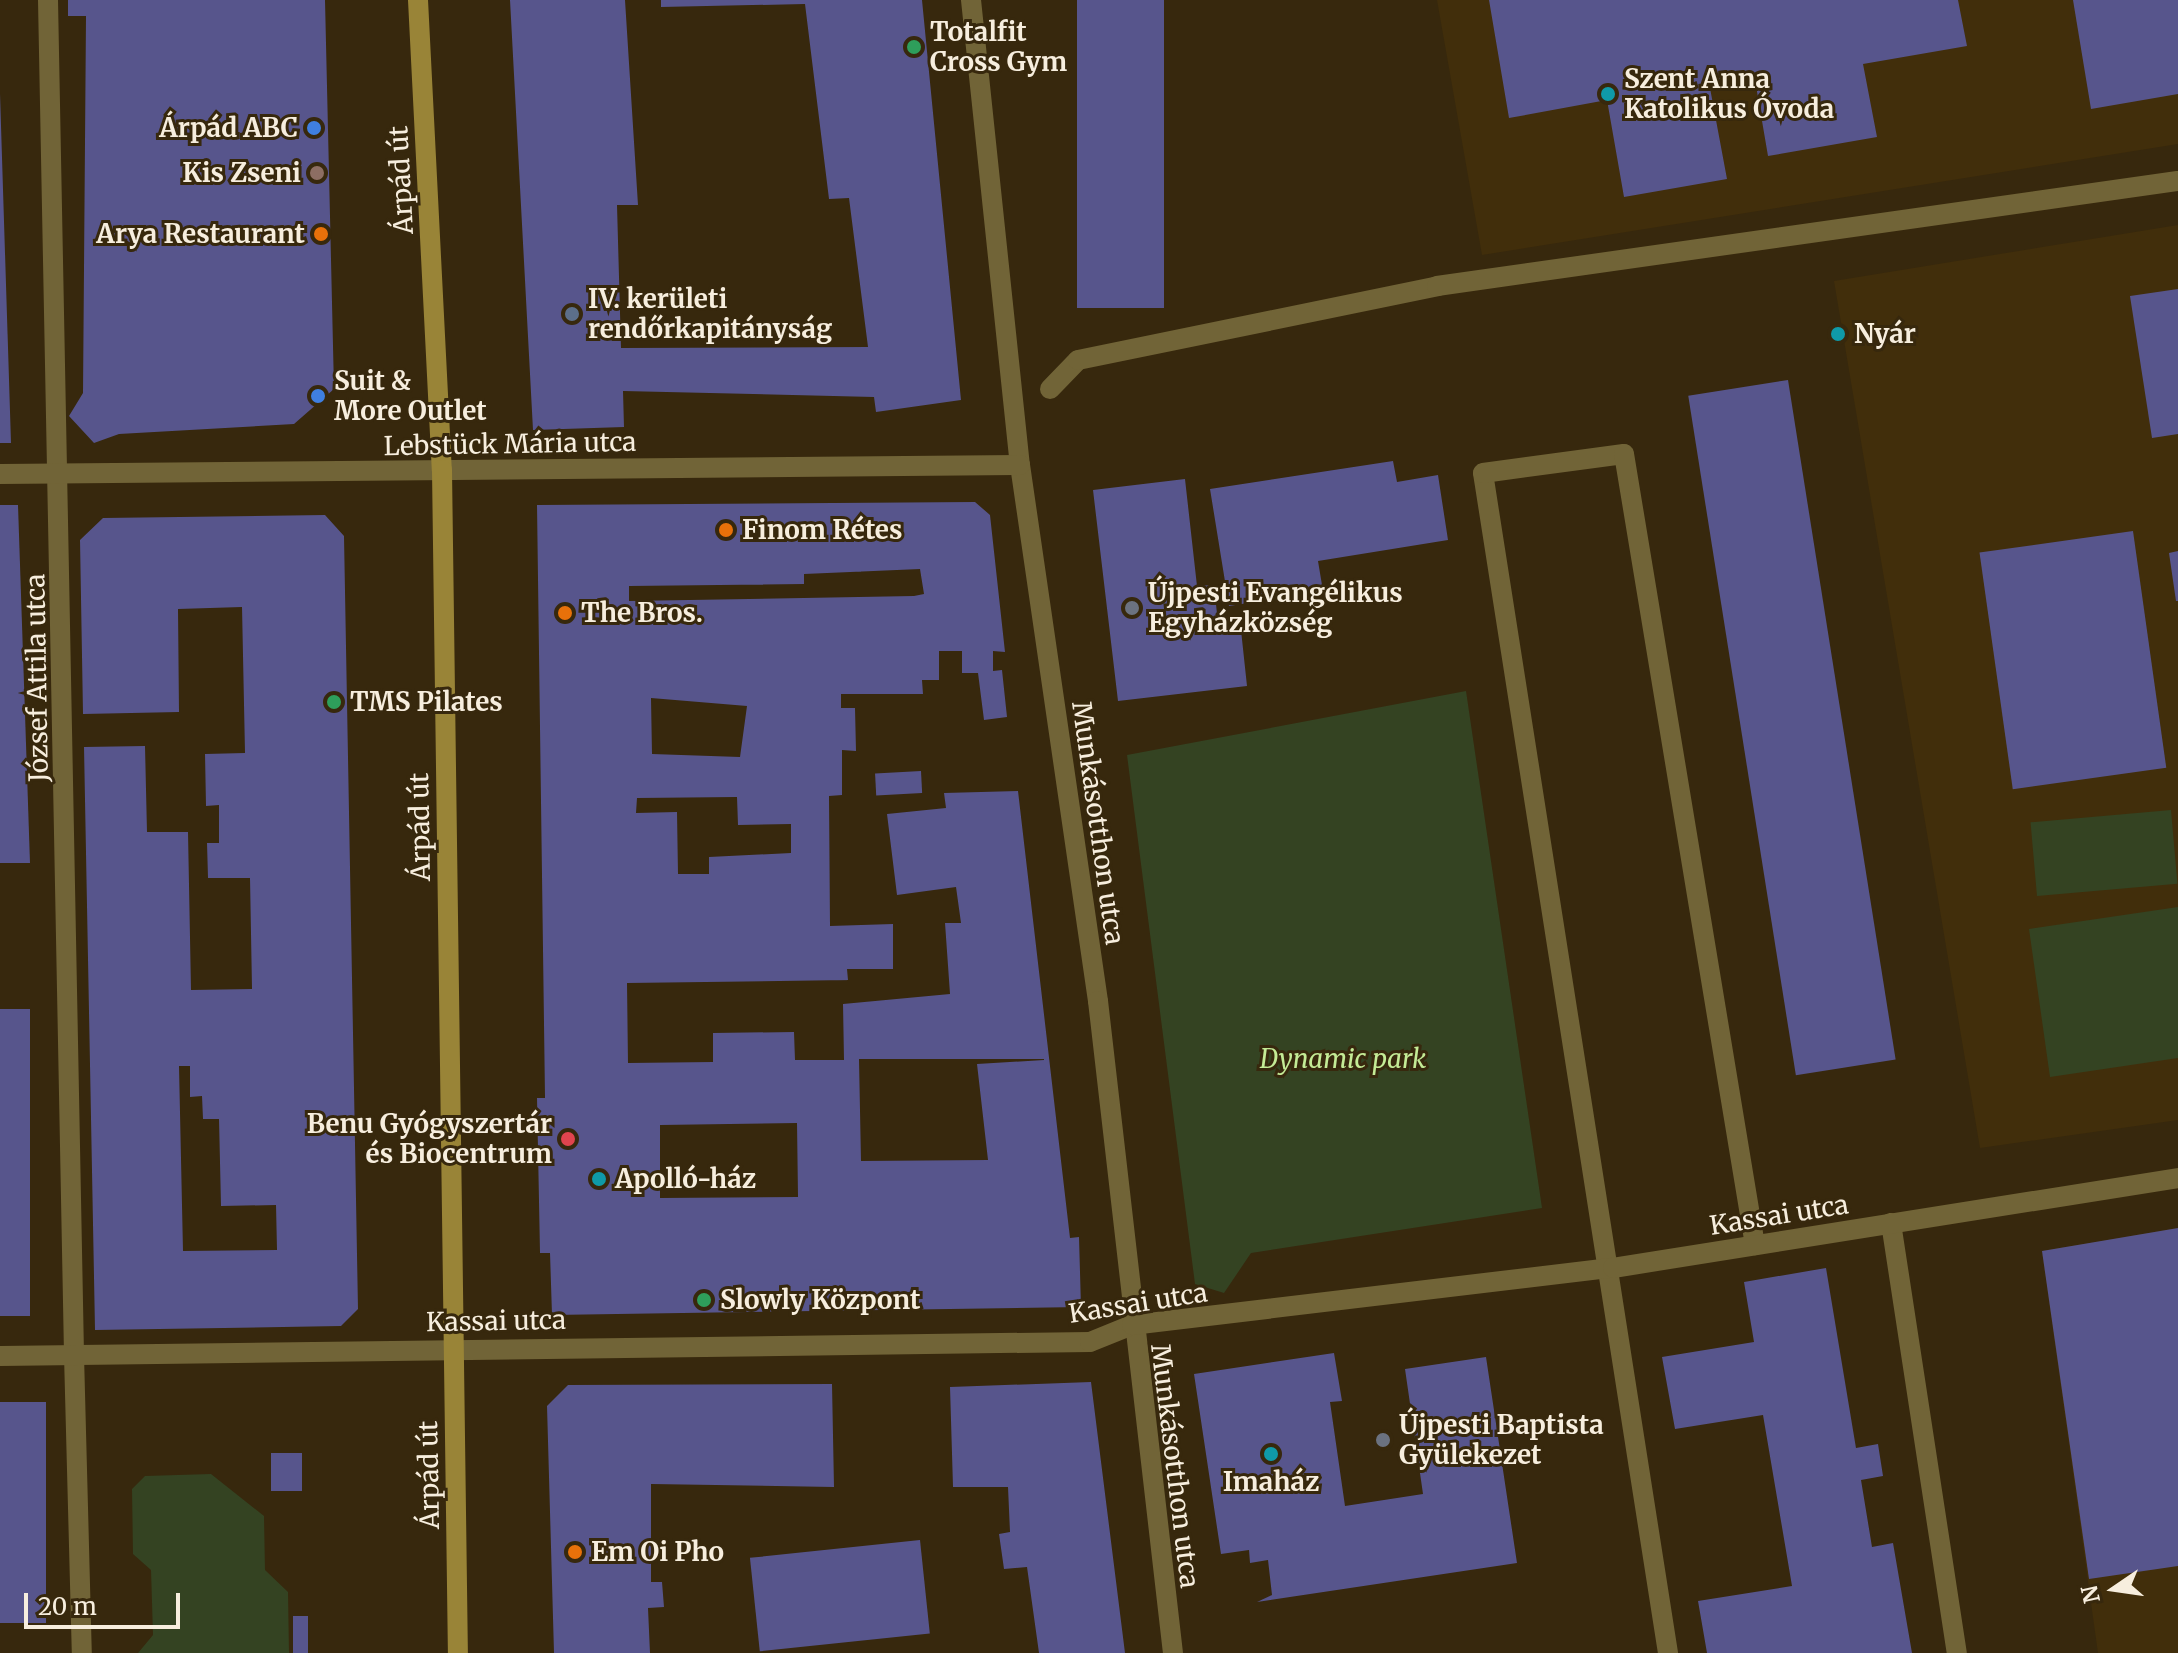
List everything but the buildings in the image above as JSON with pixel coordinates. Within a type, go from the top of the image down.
[{"type":"main road","name":"Árpád út","points":[[418,0],[442,470],[458,1653]]},
{"type":"street","name":"József Attila utca","points":[[48,0],[82,1653]]},
{"type":"street","name":"Munkásotthon utca","points":[[971,0],[1020,465],[1098,1001],[1132,1325],[1173,1653]]},
{"type":"street","points":[[1050,389],[1078,360],[1437,286],[2178,181]]},
{"type":"street","points":[[1668,1653],[1613,1268],[1483,473],[1624,454],[1755,1245]]},
{"type":"street","name":"Lebstück Mária utca","points":[[0,474],[1020,465]]},
{"type":"street","name":"Kassai utca","points":[[0,1356],[1090,1342],[1132,1325],[1613,1268],[2178,1178]]},
{"type":"street","points":[[1891,1223],[1957,1653]]},
{"type":"shaded area","points":[[1437,0],[2178,0],[2178,144],[1482,255]]},
{"type":"shaded area","points":[[2178,225],[2178,1120],[1980,1148],[1834,281]]},
{"type":"shaded area","points":[[2178,1228],[2178,1653],[2098,1653],[2042,1251]]},
{"type":"green space","name":"Dynamic park","points":[[1466,691],[1542,1208],[1251,1253],[1224,1293],[1195,1284],[1127,755]]},
{"type":"green space","points":[[2171,810],[2177,884],[2037,896],[2031,822]]},
{"type":"green space","points":[[2178,907],[2178,1058],[2050,1077],[2029,929]]},
{"type":"green space","points":[[211,1474],[264,1516],[265,1570],[288,1592],[289,1653],[138,1653],[153,1635],[151,1570],[133,1554],[132,1489],[145,1476]]},
{"type":"place","name":"Totalfit Cross Gym","points":[[914,47]]},
{"type":"place","name":"Szent Anna Katolikus Óvoda","points":[[1608,94]]},
{"type":"place","name":"Árpád ABC","points":[[314,128]]},
{"type":"place","name":"Kis Zseni","points":[[317,173]]},
{"type":"place","name":"Arya Restaurant","points":[[321,234]]},
{"type":"place","name":"IV. kerületi rendőrkapitányság","points":[[572,314]]},
{"type":"place","name":"Nyár","points":[[1838,334]]},
{"type":"place","name":"Suit & More Outlet","points":[[318,396]]},
{"type":"place","name":"Finom Rétes","points":[[726,530]]},
{"type":"place","name":"Újpesti Evangélikus Egyházközség","points":[[1132,608]]},
{"type":"place","name":"The Bros.","points":[[565,613]]},
{"type":"place","name":"TMS Pilates","points":[[334,702]]},
{"type":"place","name":"Benu Gyógyszertár és Biocentrum","points":[[568,1139]]},
{"type":"place","name":"Apolló-ház","points":[[599,1179]]},
{"type":"place","name":"Slowly Központ","points":[[704,1300]]},
{"type":"place","name":"Újpesti Baptista Gyülekezet","points":[[1383,1440]]},
{"type":"place","name":"Imaház","points":[[1271,1454]]},
{"type":"place","name":"Em Oi Pho","points":[[575,1552]]}]
